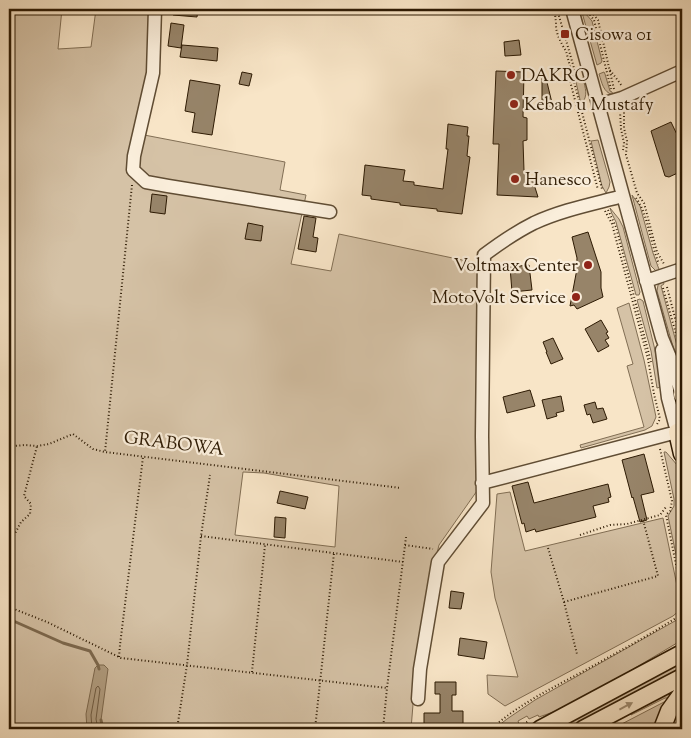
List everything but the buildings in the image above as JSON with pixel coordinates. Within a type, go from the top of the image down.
[{"type":"main road","points":[[679,431],[682,454]]},
{"type":"main road","points":[[534,725],[682,653]]},
{"type":"main road","points":[[583,729],[682,677]]},
{"type":"main road","points":[[662,729],[669,711],[682,693]]},
{"type":"street","points":[[155,9],[153,73],[134,156],[133,170],[146,182],[330,212]]},
{"type":"street","points":[[572,9],[662,338],[682,395]]},
{"type":"street","points":[[598,105],[682,71]]},
{"type":"street","points":[[418,699],[420,669],[438,562],[482,503],[484,255],[512,235],[534,223],[564,212],[623,196]]},
{"type":"street","points":[[646,281],[682,269]]},
{"type":"street","points":[[482,483],[679,431],[668,398],[662,357],[662,338]]},
{"type":"path","points":[[555,9],[556,26],[566,52],[604,195]]},
{"type":"path","points":[[555,9],[576,75],[569,77],[600,197]]},
{"type":"path","points":[[588,9],[598,20],[609,68],[621,95],[627,141],[626,155],[637,193],[644,203],[657,252],[666,268]]},
{"type":"path","points":[[588,9],[594,20],[611,89],[621,95]]},
{"type":"path","points":[[609,68],[625,90],[621,95],[620,109],[620,129],[624,143],[623,155],[634,194],[641,205],[654,252],[662,270]]},
{"type":"path","name":"GRABOWA","points":[[133,170],[105,452],[401,488]]},
{"type":"path","points":[[603,207],[612,224],[630,290],[648,359],[660,419]]},
{"type":"path","points":[[607,207],[615,223],[648,348],[659,400]]},
{"type":"path","points":[[680,349],[662,286],[666,284],[682,345]]},
{"type":"path","points":[[9,445],[25,444],[37,446],[49,444],[73,434],[93,449],[105,452]]},
{"type":"path","points":[[9,545],[21,522],[30,514],[31,504],[24,496],[37,446]]},
{"type":"path","points":[[666,447],[660,448],[672,501],[670,511],[666,515],[682,594]]},
{"type":"path","points":[[119,657],[143,457]]},
{"type":"path","points":[[177,729],[187,665],[201,536],[210,475]]},
{"type":"path","points":[[580,535],[610,525],[627,524],[660,515],[666,507]]},
{"type":"path","points":[[564,602],[658,576],[643,520]]},
{"type":"path","points":[[201,536],[403,562]]},
{"type":"path","points":[[383,729],[406,537]]},
{"type":"path","points":[[252,673],[265,545]]},
{"type":"path","points":[[405,545],[446,551]]},
{"type":"path","points":[[548,548],[577,654]]},
{"type":"path","points":[[315,729],[334,552]]},
{"type":"path","points":[[9,607],[47,622],[119,657],[387,688]]},
{"type":"path","points":[[491,729],[502,719],[533,698],[682,614]]},
{"type":"path","points":[[514,729],[534,725]]},
{"type":"shaded area","points":[[9,9],[62,9],[58,49],[91,47],[96,9],[155,9],[139,134],[285,162],[280,190],[306,195],[291,264],[331,271],[339,234],[481,264],[479,488],[439,545],[429,586],[416,668],[411,729],[9,729]],"holes":[[[243,472],[264,473],[339,486],[335,547],[235,535]]]},
{"type":"shaded area","points":[[581,9],[592,21],[602,61],[597,65]]},
{"type":"shaded area","points":[[604,72],[613,95],[607,92],[602,84],[599,74]]},
{"type":"shaded area","points":[[583,78],[586,95],[581,104],[576,82]]},
{"type":"shaded area","points":[[598,140],[610,182],[606,193],[602,186],[591,141]]},
{"type":"shaded area","points":[[632,195],[640,206],[660,272],[651,266]]},
{"type":"shaded area","points":[[610,208],[623,227],[640,292],[639,295],[636,295],[616,222]]},
{"type":"shaded area","points":[[663,281],[664,284],[661,286],[682,364],[682,378],[657,291],[658,285]]},
{"type":"shaded area","points":[[637,300],[643,301],[655,350],[661,387],[657,388],[651,351]]},
{"type":"shaded area","points":[[629,303],[656,417],[652,426],[645,430],[581,448],[580,445],[644,427],[627,366],[633,364],[617,308]]},
{"type":"shaded area","points":[[664,452],[678,466],[682,482],[682,584],[668,516],[674,506],[674,499]]},
{"type":"shaded area","points":[[510,492],[525,551],[663,518],[681,605],[680,610],[673,616],[505,706],[488,694],[487,675],[518,677],[495,598],[491,572],[497,494]]},
{"type":"shaded area","points":[[682,617],[682,640],[573,705],[539,717],[538,715],[529,719],[527,716],[518,721],[519,724],[509,729],[494,729],[535,700]]},
{"type":"shaded area","points":[[682,660],[682,670],[572,729],[552,729]]},
{"type":"shaded area","points":[[679,685],[671,698],[665,698],[631,715],[635,710]]},
{"type":"shaded area","points":[[664,702],[667,703],[656,729],[614,728]]},
{"type":"water","points":[[98,665],[104,665],[108,669],[101,720],[103,729],[87,729],[86,714],[95,668]]},
{"type":"waterway","points":[[9,619],[63,643],[90,651],[99,669]]},
{"type":"waterway","points":[[101,720],[103,729]]},
{"type":"place","name":"Cisowa 01","points":[[565,34]]},
{"type":"place","name":"DAKRO","points":[[511,75]]},
{"type":"place","name":"Kebab u Mustafy","points":[[514,104]]},
{"type":"place","name":"Hanesco","points":[[515,179]]},
{"type":"place","name":"Voltmax Center","points":[[588,265]]},
{"type":"place","name":"MotoVolt Service","points":[[576,297]]}]
